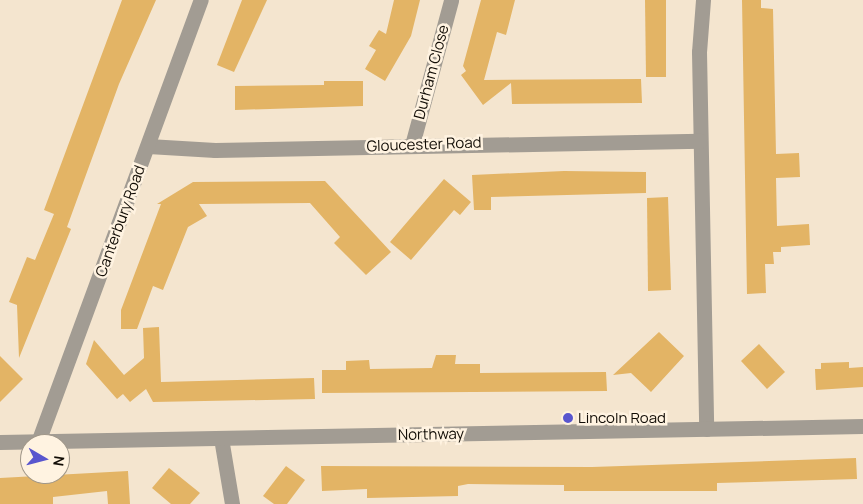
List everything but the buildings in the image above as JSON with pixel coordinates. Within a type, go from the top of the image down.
[{"type":"street","name":"Canterbury Road","points":[[41,434],[201,0]]},
{"type":"street","name":"Durham Close","points":[[412,145],[451,0]]},
{"type":"street","points":[[703,0],[700,141],[706,429]]},
{"type":"street","name":"Gloucester Road","points":[[148,146],[215,150],[700,141]]},
{"type":"street","name":"Northway","points":[[70,441],[863,426]]},
{"type":"street","points":[[221,438],[232,504]]},
{"type":"street","name":"Northway","points":[[0,442],[20,442]]},
{"type":"place","name":"Lincoln Road","points":[[568,418]]}]
